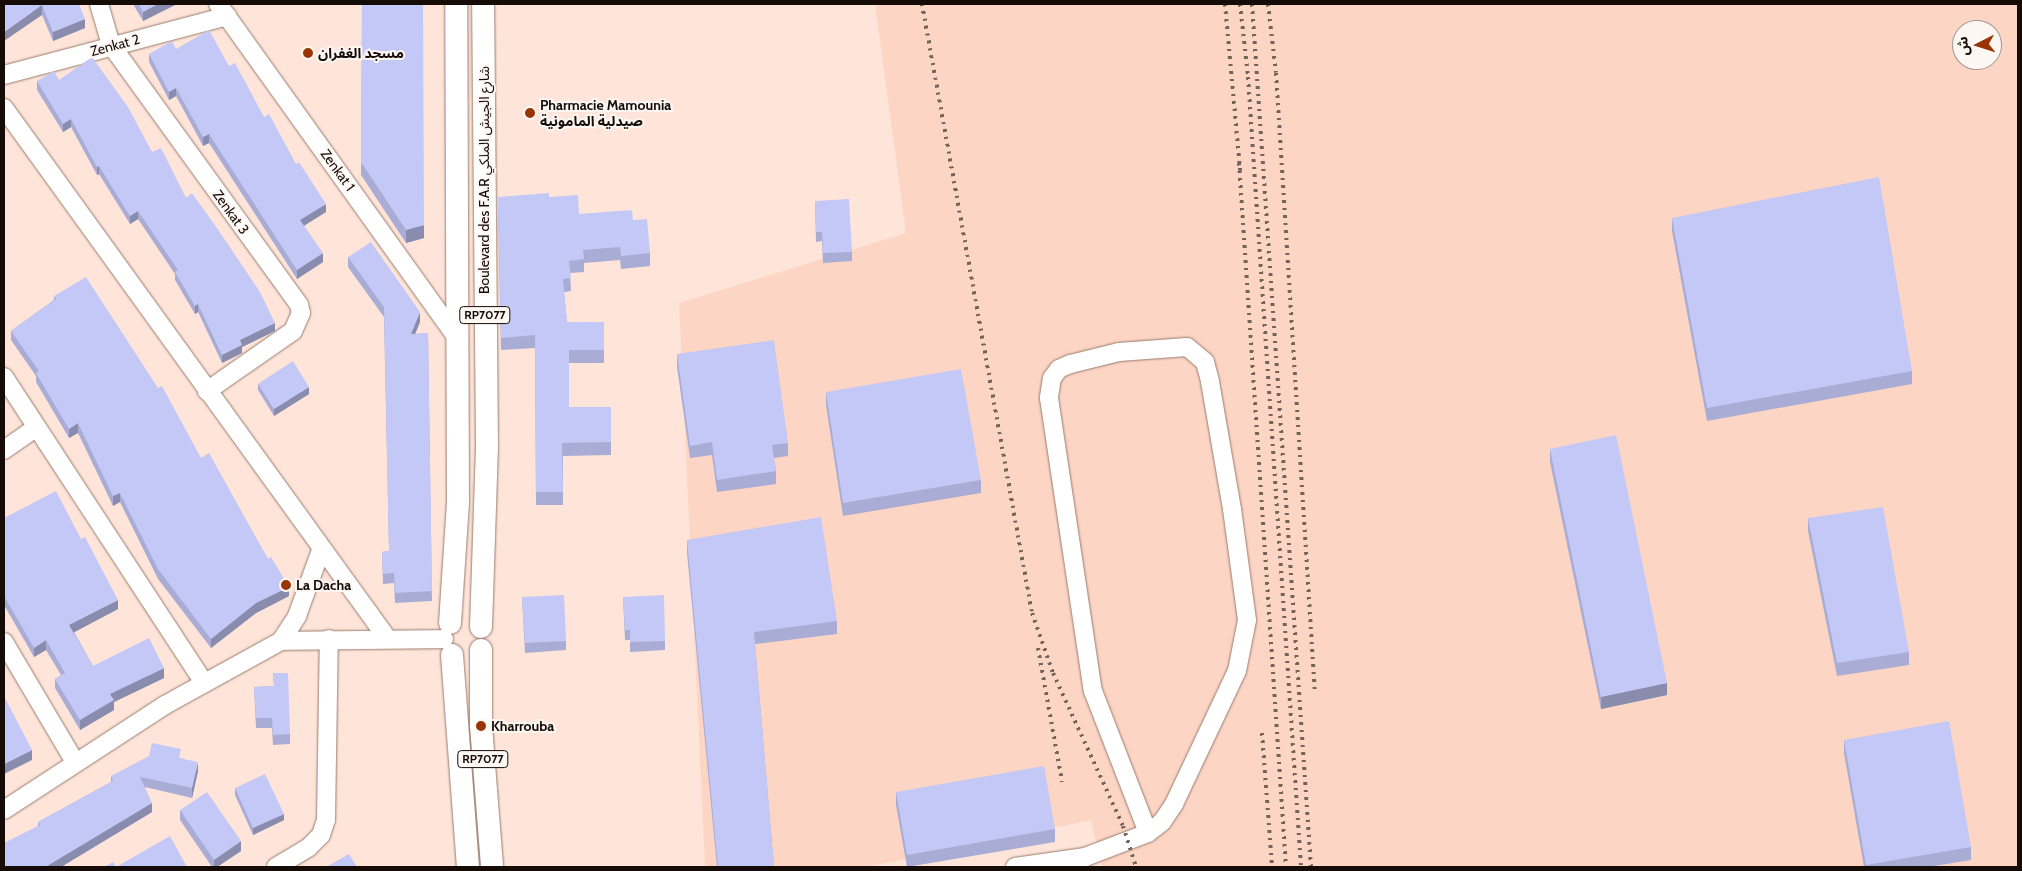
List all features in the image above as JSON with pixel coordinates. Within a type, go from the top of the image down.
[{"type":"main road","name":"Boulevard des F.A.R شارع الجيش الملكي","points":[[456,4],[458,503],[449,639],[468,867]]},
{"type":"main road","name":"Boulevard des F.A.R شارع الجيش الملكي","points":[[483,4],[487,448],[481,627],[484,639],[481,650],[480,726],[492,867]]},
{"type":"main road","points":[[481,627],[466,618],[449,639],[471,658],[481,650]]},
{"type":"street","name":"Zenkat 3","points":[[99,4],[111,45],[299,305],[301,313],[293,331],[207,391]]},
{"type":"street","name":"Zenkat 2","points":[[4,75],[111,45],[222,10]]},
{"type":"street","name":"Zenkat 1","points":[[222,10],[456,336]]},
{"type":"street","points":[[4,108],[321,550],[387,638]]},
{"type":"street","points":[[1015,867],[1086,862],[1148,833],[1162,822],[1174,804],[1225,700],[1246,637],[1247,620],[1232,509],[1210,381],[1205,362],[1187,347],[1119,352],[1070,364],[1052,378],[1049,398],[1091,683],[1148,833]]},
{"type":"street","points":[[4,378],[204,683]]},
{"type":"street","points":[[4,450],[36,428]]},
{"type":"street","points":[[281,641],[297,616],[321,550]]},
{"type":"street","points":[[4,810],[75,762],[204,683],[281,641],[387,638],[449,639]]},
{"type":"street","points":[[276,867],[309,847],[321,835],[326,820],[329,639]]},
{"type":"street","points":[[4,642],[75,762]]},
{"type":"shaded area","points":[[875,4],[2018,4],[2018,867],[1102,867],[1091,820],[867,867],[705,867],[679,303],[906,233]]},
{"type":"building","points":[[4,4],[79,4],[85,19],[53,32],[42,5],[4,32]]},
{"type":"building","points":[[139,4],[158,4],[143,12]]},
{"type":"building","points":[[362,4],[423,4],[424,225],[406,230],[361,162]]},
{"type":"building","points":[[209,30],[229,66],[235,63],[264,117],[269,114],[296,164],[299,162],[326,204],[300,220],[323,253],[297,270],[209,134],[203,137],[176,88],[169,92],[149,54],[172,41],[176,49]]},
{"type":"building","points":[[92,57],[128,107],[152,152],[161,148],[186,198],[192,193],[219,231],[260,292],[275,323],[240,340],[242,345],[222,355],[198,304],[195,306],[175,272],[178,270],[138,211],[130,216],[99,166],[97,167],[71,119],[63,124],[37,81],[54,71],[59,80]]},
{"type":"building","points":[[1879,177],[1912,371],[1707,408],[1672,218]]},
{"type":"building","points":[[549,193],[549,197],[578,195],[579,214],[632,210],[633,220],[647,219],[650,253],[621,256],[620,247],[583,250],[584,259],[569,261],[571,278],[563,279],[567,322],[604,322],[604,350],[569,350],[569,407],[611,407],[611,442],[562,443],[563,492],[536,492],[535,335],[501,338],[498,197]]},
{"type":"building","points":[[849,199],[852,252],[823,253],[822,232],[816,232],[815,201]]},
{"type":"building","points":[[371,242],[420,312],[411,334],[428,333],[432,591],[395,593],[394,573],[383,574],[382,552],[389,551],[384,307],[348,257]]},
{"type":"building","points":[[86,277],[158,388],[162,386],[201,458],[209,453],[268,559],[271,557],[289,587],[256,603],[211,639],[158,569],[120,493],[113,496],[78,423],[69,429],[36,373],[39,371],[11,331],[56,299],[54,296]]},
{"type":"building","points":[[774,340],[788,443],[772,445],[776,471],[717,480],[712,442],[690,446],[677,354]]},
{"type":"building","points":[[293,361],[309,387],[274,409],[258,384]]},
{"type":"building","points":[[961,369],[981,480],[843,503],[826,392]]},
{"type":"building","points":[[1616,435],[1667,683],[1601,697],[1550,449]]},
{"type":"building","points":[[56,491],[81,539],[85,537],[118,600],[69,625],[93,666],[149,638],[164,668],[110,694],[114,700],[80,720],[55,679],[65,673],[46,640],[34,648],[4,596],[4,518]]},
{"type":"building","points":[[1883,507],[1909,652],[1837,663],[1808,518]]},
{"type":"building","points":[[821,517],[837,621],[754,632],[774,867],[718,867],[687,540]]},
{"type":"building","points":[[564,595],[566,641],[525,643],[522,597]]},
{"type":"building","points":[[664,595],[665,641],[630,642],[630,630],[625,630],[623,597]]},
{"type":"building","points":[[273,673],[288,673],[290,734],[273,735],[272,718],[256,718],[254,687],[274,686]]},
{"type":"building","points":[[4,696],[32,750],[4,764]]},
{"type":"building","points":[[1949,721],[1971,847],[1866,865],[1844,740]]},
{"type":"building","points":[[152,743],[181,749],[179,758],[198,762],[192,788],[140,777],[152,803],[48,867],[4,867],[4,843],[40,825],[38,822],[113,781],[111,776],[149,756]]},
{"type":"building","points":[[1044,766],[1055,829],[907,855],[896,792]]},
{"type":"building","points":[[265,774],[284,814],[253,828],[235,788]]},
{"type":"building","points":[[207,792],[241,841],[214,860],[180,810]]},
{"type":"building","points":[[170,836],[187,867],[116,867]]},
{"type":"building","points":[[349,854],[357,867],[326,867]]},
{"type":"building","points":[[113,862],[116,867],[104,867]]},
{"type":"railway","points":[[922,4],[1032,613],[1053,673],[1123,826],[1136,867]]},
{"type":"railway","points":[[1225,4],[1240,170]]},
{"type":"railway","points":[[1240,4],[1248,77],[1301,867]]},
{"type":"railway","points":[[1252,4],[1311,867]]},
{"type":"railway","points":[[1268,4],[1276,73],[1315,694]]},
{"type":"railway","points":[[1239,163],[1286,867]]},
{"type":"railway","points":[[1038,648],[1062,782]]},
{"type":"railway","points":[[1262,733],[1272,867]]},
{"type":"place","name":"مسجد الغفران","points":[[308,53]]},
{"type":"place","name":"Pharmacie Mamounia صيدلية المامونية","points":[[530,113]]},
{"type":"place","name":"La Dacha","points":[[286,585]]},
{"type":"place","name":"Kharrouba","points":[[481,726]]}]
